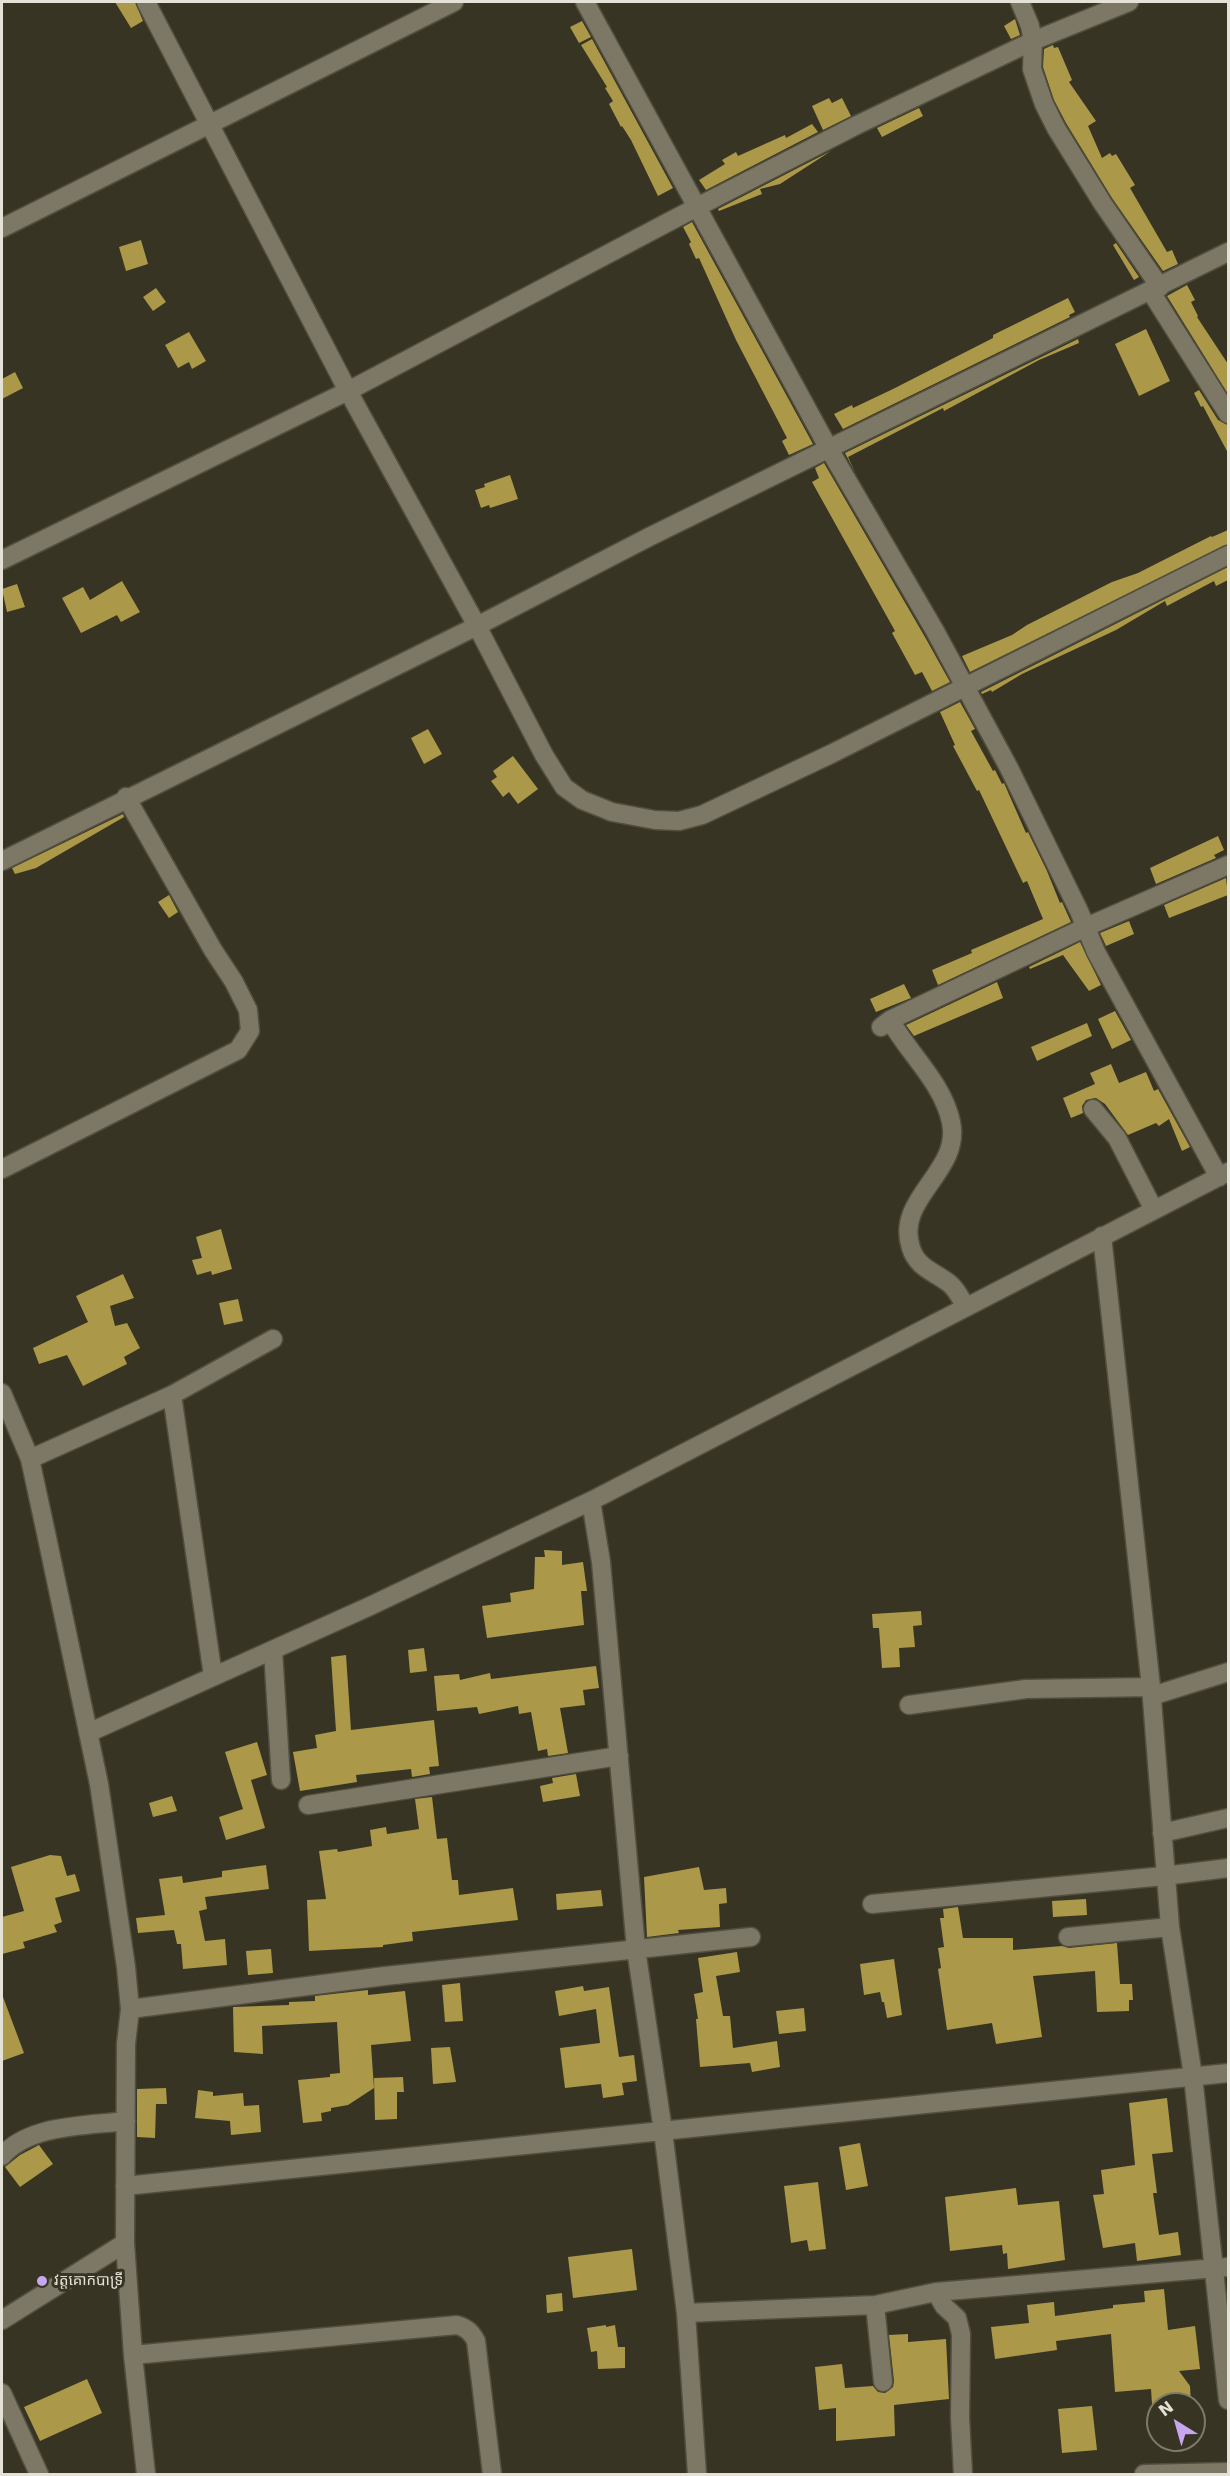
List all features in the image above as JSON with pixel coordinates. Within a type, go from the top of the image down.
[{"type":"street","points":[[146,2],[348,391],[477,626],[544,755],[564,787],[582,800],[602,808],[655,820],[679,821],[702,815],[831,754],[1228,555]]},
{"type":"street","points":[[2,228],[207,123],[453,2]]},
{"type":"street","points":[[88,1732],[273,1650],[591,1501],[1224,1174],[1096,952],[1009,768],[829,449],[585,2]]},
{"type":"street","points":[[1020,2],[1033,41],[1032,69],[1044,104],[1056,128],[1155,289],[1228,414]]},
{"type":"street","points":[[2,560],[348,391],[857,125],[1033,41],[1129,2]]},
{"type":"street","points":[[2,861],[126,797],[477,626],[649,537],[1228,252]]},
{"type":"street","points":[[2,1169],[238,1050],[250,1031],[248,1010],[234,982],[213,950],[126,797]]},
{"type":"street","points":[[966,1306],[953,1287],[938,1274],[926,1270],[916,1260],[911,1248],[908,1234],[909,1220],[916,1203],[946,1161],[952,1142],[952,1125],[942,1098],[900,1038],[886,1023],[1086,927],[1228,865]]},
{"type":"street","points":[[1092,1109],[1117,1138],[1154,1210]]},
{"type":"street","points":[[1102,1236],[1152,1691],[1164,1876],[1222,2268],[1228,2400]]},
{"type":"street","points":[[30,1459],[172,1395],[273,1339]]},
{"type":"street","points":[[2,1393],[30,1459],[99,1784],[126,1966],[130,2009],[126,2044],[125,2243],[133,2355],[146,2475]]},
{"type":"street","points":[[172,1395],[213,1676]]},
{"type":"street","points":[[591,1501],[601,1562],[636,1948],[663,2131],[686,2313],[697,2475]]},
{"type":"street","points":[[273,1650],[281,1780]]},
{"type":"street","points":[[909,1705],[1026,1689],[1152,1691],[1228,1672]]},
{"type":"street","points":[[308,1805],[619,1756]]},
{"type":"street","points":[[1162,1833],[1228,1818]]},
{"type":"street","points":[[872,1904],[1228,1868]]},
{"type":"street","points":[[1068,1937],[1170,1927]]},
{"type":"street","points":[[130,2009],[385,1976],[751,1937]]},
{"type":"street","points":[[125,2186],[1228,2073]]},
{"type":"street","points":[[2,2156],[9,2148],[40,2133],[126,2121]]},
{"type":"street","points":[[2,2320],[125,2243]]},
{"type":"street","points":[[686,2313],[875,2305],[936,2292],[1222,2268]]},
{"type":"street","points":[[936,2292],[944,2306],[957,2318],[961,2334],[960,2418],[963,2475]]},
{"type":"street","points":[[875,2305],[883,2382]]},
{"type":"street","points":[[133,2355],[457,2325],[471,2332],[476,2341],[492,2475]]},
{"type":"street","points":[[4,2399],[39,2475]]},
{"type":"street","points":[[1144,2475],[1228,2472]]},
{"type":"building","points":[[115,2],[135,2],[143,21],[131,28]]},
{"type":"building","points":[[1015,19],[1020,35],[1011,39],[1004,26]]},
{"type":"building","points":[[582,21],[591,37],[579,43],[570,27]]},
{"type":"building","points":[[592,39],[673,188],[658,196],[631,140],[609,104],[613,101],[605,88],[607,87],[581,45]]},
{"type":"building","points":[[1053,45],[1054,48],[1058,47],[1072,80],[1069,82],[1096,121],[1088,126],[1102,158],[1110,153],[1112,156],[1116,154],[1135,185],[1130,188],[1167,252],[1172,250],[1178,264],[1163,271],[1112,198],[1066,123],[1054,100],[1043,67],[1044,49]]},
{"type":"building","points":[[829,98],[832,103],[842,98],[851,116],[823,130],[812,106]]},
{"type":"building","points":[[919,108],[923,116],[882,137],[877,128]]},
{"type":"building","points":[[812,124],[818,132],[706,190],[699,180],[725,164],[722,160],[736,152],[738,156],[785,135],[786,138]]},
{"type":"building","points":[[831,151],[780,184],[760,189],[762,194],[719,211],[718,209]]},
{"type":"building","points":[[692,222],[813,444],[789,455],[782,441],[787,438],[736,340],[699,258],[696,259],[689,244],[691,242],[683,227]]},
{"type":"building","points":[[141,240],[148,264],[126,271],[119,247]]},
{"type":"building","points":[[1116,243],[1139,277],[1134,280],[1113,245]]},
{"type":"building","points":[[1187,285],[1195,300],[1191,302],[1197,317],[1228,364],[1228,394],[1167,296]]},
{"type":"building","points":[[156,288],[166,302],[153,311],[143,297]]},
{"type":"building","points":[[1068,298],[1075,312],[1069,315],[1070,317],[843,429],[834,414],[852,405],[853,408],[893,389]]},
{"type":"building","points":[[1146,329],[1170,381],[1139,396],[1115,344]]},
{"type":"building","points":[[189,332],[206,361],[192,369],[189,362],[178,368],[165,345]]},
{"type":"building","points":[[1078,339],[1079,343],[1039,360],[944,411],[943,408],[848,457],[855,472],[845,453]]},
{"type":"building","points":[[15,372],[23,388],[2,399],[2,379]]},
{"type":"building","points":[[1199,390],[1218,420],[1228,425],[1228,453],[1194,393]]},
{"type":"building","points":[[824,463],[950,682],[932,691],[922,672],[915,675],[892,633],[895,631],[812,482],[819,478],[815,468]]},
{"type":"building","points":[[510,475],[518,499],[490,508],[489,505],[481,508],[475,490],[485,487],[484,484]]},
{"type":"building","points":[[1228,530],[1228,544],[970,672],[962,656],[1012,635],[1027,625],[1112,582],[1138,573],[1211,536]]},
{"type":"building","points":[[1228,567],[1228,580],[1216,586],[1214,581],[1167,606],[1165,601],[1116,630],[1022,674],[992,692],[991,690],[982,694],[981,692]]},
{"type":"building","points":[[122,581],[140,612],[121,622],[117,615],[81,633],[62,598],[83,587],[90,600]]},
{"type":"building","points":[[17,584],[25,607],[7,612],[2,589]]},
{"type":"building","points":[[960,702],[975,729],[971,731],[993,771],[995,770],[1002,784],[1004,783],[1026,833],[1028,832],[1071,922],[938,985],[932,970],[972,953],[971,950],[1043,919],[1027,881],[1023,883],[979,790],[977,791],[953,746],[955,745],[940,712]]},
{"type":"building","points":[[428,729],[442,754],[424,764],[411,738]]},
{"type":"building","points":[[513,756],[538,789],[518,804],[509,792],[503,797],[491,781],[497,777],[493,771]]},
{"type":"building","points":[[123,814],[124,817],[36,868],[15,874],[12,868]]},
{"type":"building","points":[[1218,836],[1224,850],[1214,855],[1216,858],[1156,884],[1150,868]]},
{"type":"building","points":[[1226,878],[1228,895],[1169,918],[1164,905]]},
{"type":"building","points":[[169,895],[178,912],[169,918],[158,902]]},
{"type":"building","points":[[1129,921],[1134,934],[1106,946],[1100,933]]},
{"type":"building","points":[[1080,942],[1101,985],[1089,991],[1063,955],[1030,969],[1029,967]]},
{"type":"building","points":[[997,982],[1003,998],[914,1036],[906,1025]]},
{"type":"building","points":[[904,984],[911,998],[876,1012],[870,999]]},
{"type":"building","points":[[1115,1011],[1131,1040],[1112,1049],[1098,1019]]},
{"type":"building","points":[[1087,1023],[1092,1036],[1037,1061],[1031,1047]]},
{"type":"building","points":[[1111,1064],[1119,1083],[1146,1072],[1154,1091],[1158,1089],[1190,1147],[1182,1151],[1169,1119],[1159,1126],[1156,1123],[1128,1135],[1105,1104],[1096,1098],[1086,1100],[1082,1106],[1083,1113],[1071,1118],[1063,1098],[1095,1084],[1090,1073]]},
{"type":"building","points":[[221,1229],[232,1269],[212,1275],[211,1271],[197,1275],[192,1260],[202,1258],[196,1237]]},
{"type":"building","points":[[123,1274],[134,1298],[110,1306],[115,1326],[127,1323],[140,1348],[124,1357],[127,1364],[83,1386],[67,1355],[39,1364],[33,1348],[88,1322],[76,1296]]},
{"type":"building","points":[[238,1299],[243,1321],[224,1325],[219,1303]]},
{"type":"building","points":[[544,1550],[562,1551],[562,1565],[583,1562],[587,1591],[581,1591],[584,1625],[487,1638],[482,1606],[511,1602],[510,1593],[534,1589],[535,1557],[545,1557]]},
{"type":"building","points":[[921,1611],[922,1625],[913,1626],[915,1647],[899,1648],[900,1667],[882,1668],[879,1628],[873,1628],[872,1614]]},
{"type":"building","points":[[424,1648],[427,1671],[410,1673],[408,1650]]},
{"type":"building","points":[[346,1655],[351,1730],[434,1720],[439,1766],[429,1767],[430,1774],[412,1777],[411,1769],[356,1775],[357,1782],[300,1791],[293,1752],[317,1748],[315,1735],[336,1731],[331,1657]]},
{"type":"building","points":[[596,1666],[599,1688],[583,1690],[585,1705],[560,1708],[568,1753],[548,1756],[547,1749],[538,1751],[531,1712],[519,1714],[518,1706],[479,1714],[477,1707],[437,1711],[434,1676],[459,1674],[460,1680],[490,1673],[491,1679]]},
{"type":"building","points":[[257,1742],[267,1775],[251,1780],[265,1828],[226,1840],[219,1817],[243,1809],[225,1752]]},
{"type":"building","points":[[576,1774],[580,1796],[543,1802],[540,1786],[553,1783],[552,1778]]},
{"type":"building","points":[[172,1796],[177,1811],[153,1817],[149,1803]]},
{"type":"building","points":[[432,1797],[437,1839],[447,1838],[452,1880],[458,1880],[459,1895],[513,1888],[518,1920],[412,1932],[413,1941],[383,1945],[383,1947],[309,1951],[307,1900],[326,1899],[319,1851],[337,1849],[338,1852],[372,1846],[370,1830],[386,1827],[387,1834],[419,1829],[415,1799]]},
{"type":"building","points":[[50,1855],[61,1856],[67,1876],[75,1874],[80,1891],[55,1898],[62,1922],[54,1925],[57,1932],[23,1942],[25,1948],[2,1954],[2,1917],[24,1911],[11,1867]]},
{"type":"building","points":[[266,1865],[269,1889],[205,1897],[207,1909],[199,1911],[205,1941],[225,1939],[227,1965],[183,1969],[181,1944],[177,1944],[174,1930],[138,1933],[136,1918],[165,1915],[159,1879],[182,1876],[183,1883],[222,1877],[222,1871]]},
{"type":"building","points":[[699,1867],[704,1890],[726,1888],[727,1903],[719,1904],[720,1927],[678,1930],[679,1933],[647,1937],[644,1877]]},
{"type":"building","points":[[601,1890],[603,1906],[557,1910],[556,1894]]},
{"type":"building","points":[[1086,1899],[1087,1915],[1053,1917],[1052,1901]]},
{"type":"building","points":[[958,1907],[963,1938],[1013,1938],[1013,1950],[1117,1943],[1120,1984],[1132,1984],[1133,2000],[1129,2000],[1129,2011],[1097,2012],[1095,1971],[1033,1976],[1042,2037],[996,2044],[992,2023],[947,2030],[938,1969],[941,1968],[938,1948],[944,1947],[940,1918],[944,1918],[943,1909]]},
{"type":"building","points":[[271,1949],[273,1973],[248,1975],[246,1951]]},
{"type":"building","points":[[737,1952],[740,1972],[716,1976],[723,2016],[730,2016],[733,2048],[777,2041],[780,2067],[752,2072],[750,2063],[700,2067],[696,2019],[698,2019],[694,1994],[703,1992],[698,1958]]},
{"type":"building","points":[[894,1959],[902,2015],[887,2018],[880,1992],[864,1995],[860,1964]]},
{"type":"building","points":[[460,1983],[463,2021],[445,2022],[442,1985]]},
{"type":"building","points":[[583,1986],[584,1991],[609,1987],[619,2057],[634,2055],[637,2081],[622,2083],[624,2095],[603,2098],[601,2084],[565,2088],[560,2048],[600,2043],[596,2009],[559,2016],[555,1991]]},
{"type":"building","points":[[368,1990],[368,1995],[405,1991],[411,2041],[371,2045],[374,2088],[348,2105],[331,2108],[331,2111],[321,2113],[322,2121],[303,2123],[298,2080],[330,2077],[330,2074],[340,2073],[337,2022],[262,2026],[263,2054],[234,2052],[233,2007],[289,2005],[289,2002],[315,2001],[315,1996]]},
{"type":"building","points":[[2,1997],[24,2053],[2,2061]]},
{"type":"building","points":[[804,2008],[806,2031],[779,2034],[776,2011]]},
{"type":"building","points":[[450,2047],[456,2082],[433,2084],[431,2048]]},
{"type":"building","points":[[403,2077],[404,2092],[397,2092],[397,2119],[375,2120],[374,2078]]},
{"type":"building","points":[[166,2088],[167,2104],[156,2104],[155,2138],[137,2137],[137,2089]]},
{"type":"building","points":[[198,2090],[213,2092],[213,2096],[243,2093],[244,2106],[259,2105],[261,2132],[231,2135],[230,2121],[195,2118]]},
{"type":"building","points":[[1167,2098],[1173,2152],[1152,2154],[1157,2193],[1153,2193],[1159,2235],[1178,2232],[1181,2255],[1137,2261],[1135,2243],[1103,2248],[1093,2195],[1104,2194],[1101,2170],[1135,2165],[1129,2103]]},
{"type":"building","points":[[860,2143],[868,2186],[846,2190],[839,2147]]},
{"type":"building","points":[[39,2145],[53,2164],[20,2187],[5,2167],[20,2155]]},
{"type":"building","points":[[818,2182],[826,2249],[809,2251],[807,2240],[791,2243],[784,2186]]},
{"type":"building","points":[[1016,2188],[1018,2205],[1059,2201],[1065,2260],[1008,2269],[1007,2253],[1003,2254],[1002,2245],[950,2251],[945,2197]]},
{"type":"building","points":[[632,2249],[637,2290],[573,2298],[568,2257]]},
{"type":"building","points":[[1164,2289],[1168,2330],[1195,2326],[1200,2369],[1179,2371],[1190,2386],[1190,2392],[1151,2392],[1151,2389],[1115,2392],[1111,2334],[1056,2341],[1057,2350],[995,2359],[991,2327],[1029,2323],[1027,2305],[1054,2302],[1055,2316],[1113,2308],[1113,2305],[1145,2302],[1144,2291]]},
{"type":"building","points":[[562,2293],[563,2311],[547,2313],[546,2295]]},
{"type":"building","points":[[606,2325],[606,2327],[615,2325],[618,2347],[625,2347],[625,2368],[598,2369],[597,2351],[591,2352],[587,2328]]},
{"type":"building","points":[[908,2334],[908,2342],[946,2339],[949,2399],[894,2405],[895,2436],[836,2441],[836,2408],[819,2410],[815,2367],[842,2364],[845,2388],[873,2386],[878,2392],[885,2393],[893,2387],[894,2381],[889,2335]]},
{"type":"building","points":[[87,2379],[102,2413],[40,2441],[24,2407]]},
{"type":"building","points":[[1092,2406],[1097,2450],[1062,2453],[1058,2409]]},
{"type":"place","name":"វត្តគោកបាទ្រី","points":[[42,2281]]}]
